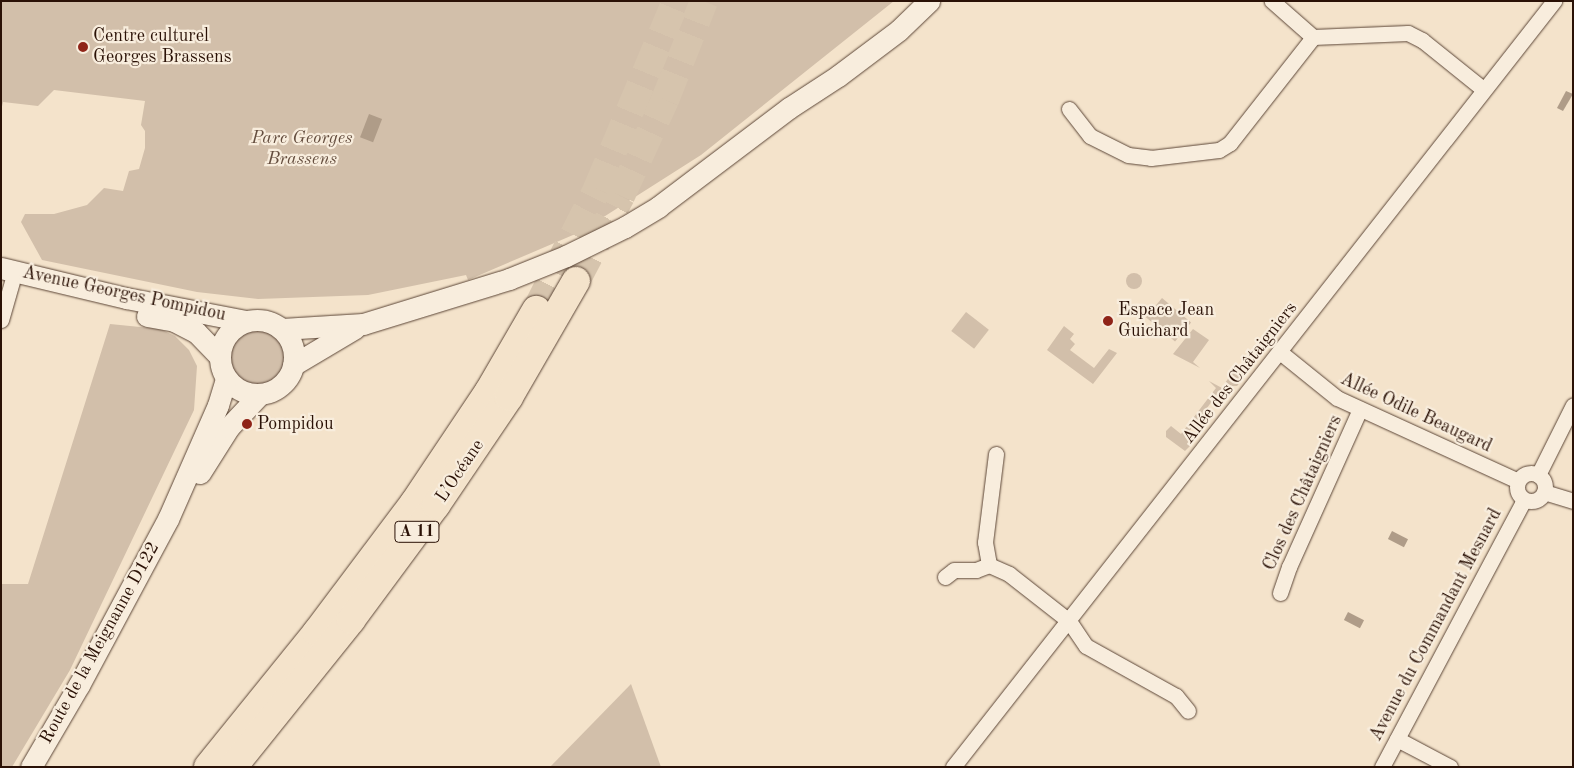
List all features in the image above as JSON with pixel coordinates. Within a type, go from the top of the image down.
[{"type":"highway","name":"L’Océane","points":[[234,767],[351,620],[436,505],[509,397],[576,281]]},
{"type":"highway","name":"L’Océane","points":[[208,767],[317,632],[410,509],[489,391],[536,310]]},
{"type":"street","points":[[789,108],[831,66],[921,1]]},
{"type":"street","points":[[293,365],[363,324],[509,279],[566,256],[625,227],[664,202],[789,108],[846,71],[899,30],[929,1]]},
{"type":"street","points":[[1272,1],[1313,37],[1408,33],[1422,40],[1483,89]]},
{"type":"street","name":"Allée des Châtaigniers","points":[[953,767],[1280,352],[1483,89],[1554,1]]},
{"type":"street","points":[[1069,110],[1090,136],[1128,155],[1151,158],[1213,153],[1230,143],[1313,37]]},
{"type":"street","points":[[1,320],[5,276]]},
{"type":"street","name":"Avenue Georges Pompidou","points":[[5,276],[246,321]]},
{"type":"street","name":"Avenue Georges Pompidou","points":[[5,276],[174,321],[196,332],[219,356]]},
{"type":"street","points":[[260,394],[241,391],[226,378],[219,356],[228,332],[246,321],[265,320],[282,329],[363,324]]},
{"type":"street","points":[[168,519],[229,427],[260,394],[284,383],[293,365],[292,346],[282,329]]},
{"type":"street","name":"Allée Odile Beaugard","points":[[1280,352],[1329,393],[1518,481]]},
{"type":"street","points":[[168,519],[218,405],[226,378]]},
{"type":"street","points":[[1538,475],[1573,405]]},
{"type":"street","name":"Clos des Châtaigniers","points":[[1280,593],[1289,567],[1360,409]]},
{"type":"street","points":[[988,565],[985,542],[996,454]]},
{"type":"street","points":[[1524,474],[1538,475],[1545,484],[1544,492],[1538,500],[1524,500],[1518,494],[1518,481],[1524,474]]},
{"type":"street","points":[[1544,492],[1573,501]]},
{"type":"street","name":"Avenue du Commandant Mesnard","points":[[1382,767],[1524,500]]},
{"type":"street","name":"Route de la Meignanne D122","points":[[31,767],[79,685],[168,519]]},
{"type":"street","points":[[945,578],[954,570],[976,570],[988,565],[1009,574],[1069,621],[1086,646],[1176,696],[1188,712]]},
{"type":"street","points":[[1397,739],[1450,767]]},
{"type":"green space","name":"Parc Georges Brassens","points":[[1,1],[894,1],[701,155],[580,232],[468,280],[466,275],[368,295],[258,299],[197,292],[42,260],[21,222],[25,214],[54,214],[87,205],[104,188],[123,191],[129,171],[139,169],[145,148],[145,131],[141,125],[145,101],[54,90],[38,106],[3,102],[1,111]]},
{"type":"green space","points":[[1134,273],[1140,275],[1142,281],[1140,287],[1134,289],[1128,287],[1126,281],[1128,275]]},
{"type":"green space","points":[[1162,298],[1191,322],[1175,342],[1146,317]]},
{"type":"green space","points":[[966,312],[989,330],[974,349],[951,331]]},
{"type":"green space","points":[[110,324],[160,329],[175,336],[189,350],[197,366],[194,410],[70,670],[12,767],[1,767],[1,584],[28,584]]},
{"type":"green space","points":[[251,326],[263,326],[278,334],[286,349],[286,361],[278,376],[263,384],[251,384],[236,376],[228,361],[228,349],[236,334]]},
{"type":"green space","points":[[1064,326],[1074,334],[1070,339],[1075,344],[1070,350],[1094,368],[1109,349],[1117,353],[1093,384],[1047,350]]},
{"type":"green space","points":[[1193,329],[1209,340],[1193,362],[1200,368],[1173,354]]},
{"type":"green space","points":[[1238,365],[1248,373],[1237,386],[1225,383]]},
{"type":"green space","points":[[1209,381],[1222,388],[1185,437],[1193,443],[1185,451],[1166,437],[1166,431],[1171,426],[1181,434],[1216,388]]},
{"type":"green space","points":[[631,684],[661,767],[550,767]]},
{"type":"shaded area","points":[[1566,91],[1573,94],[1563,111],[1557,108]]},
{"type":"shaded area","points":[[369,114],[382,119],[373,142],[360,137]]},
{"type":"shaded area","points":[[1392,531],[1408,539],[1404,547],[1388,539]]},
{"type":"shaded area","points":[[1348,612],[1364,620],[1360,628],[1344,620]]},
{"type":"tunnel","points":[[536,310],[597,189],[676,1]]},
{"type":"tunnel","points":[[576,281],[621,196],[665,100],[704,1]]},
{"type":"place","name":"Centre culturel Georges Brassens","points":[[83,47]]},
{"type":"place","name":"Espace Jean Guichard","points":[[1108,321]]},
{"type":"place","name":"Pompidou","points":[[247,424]]}]
